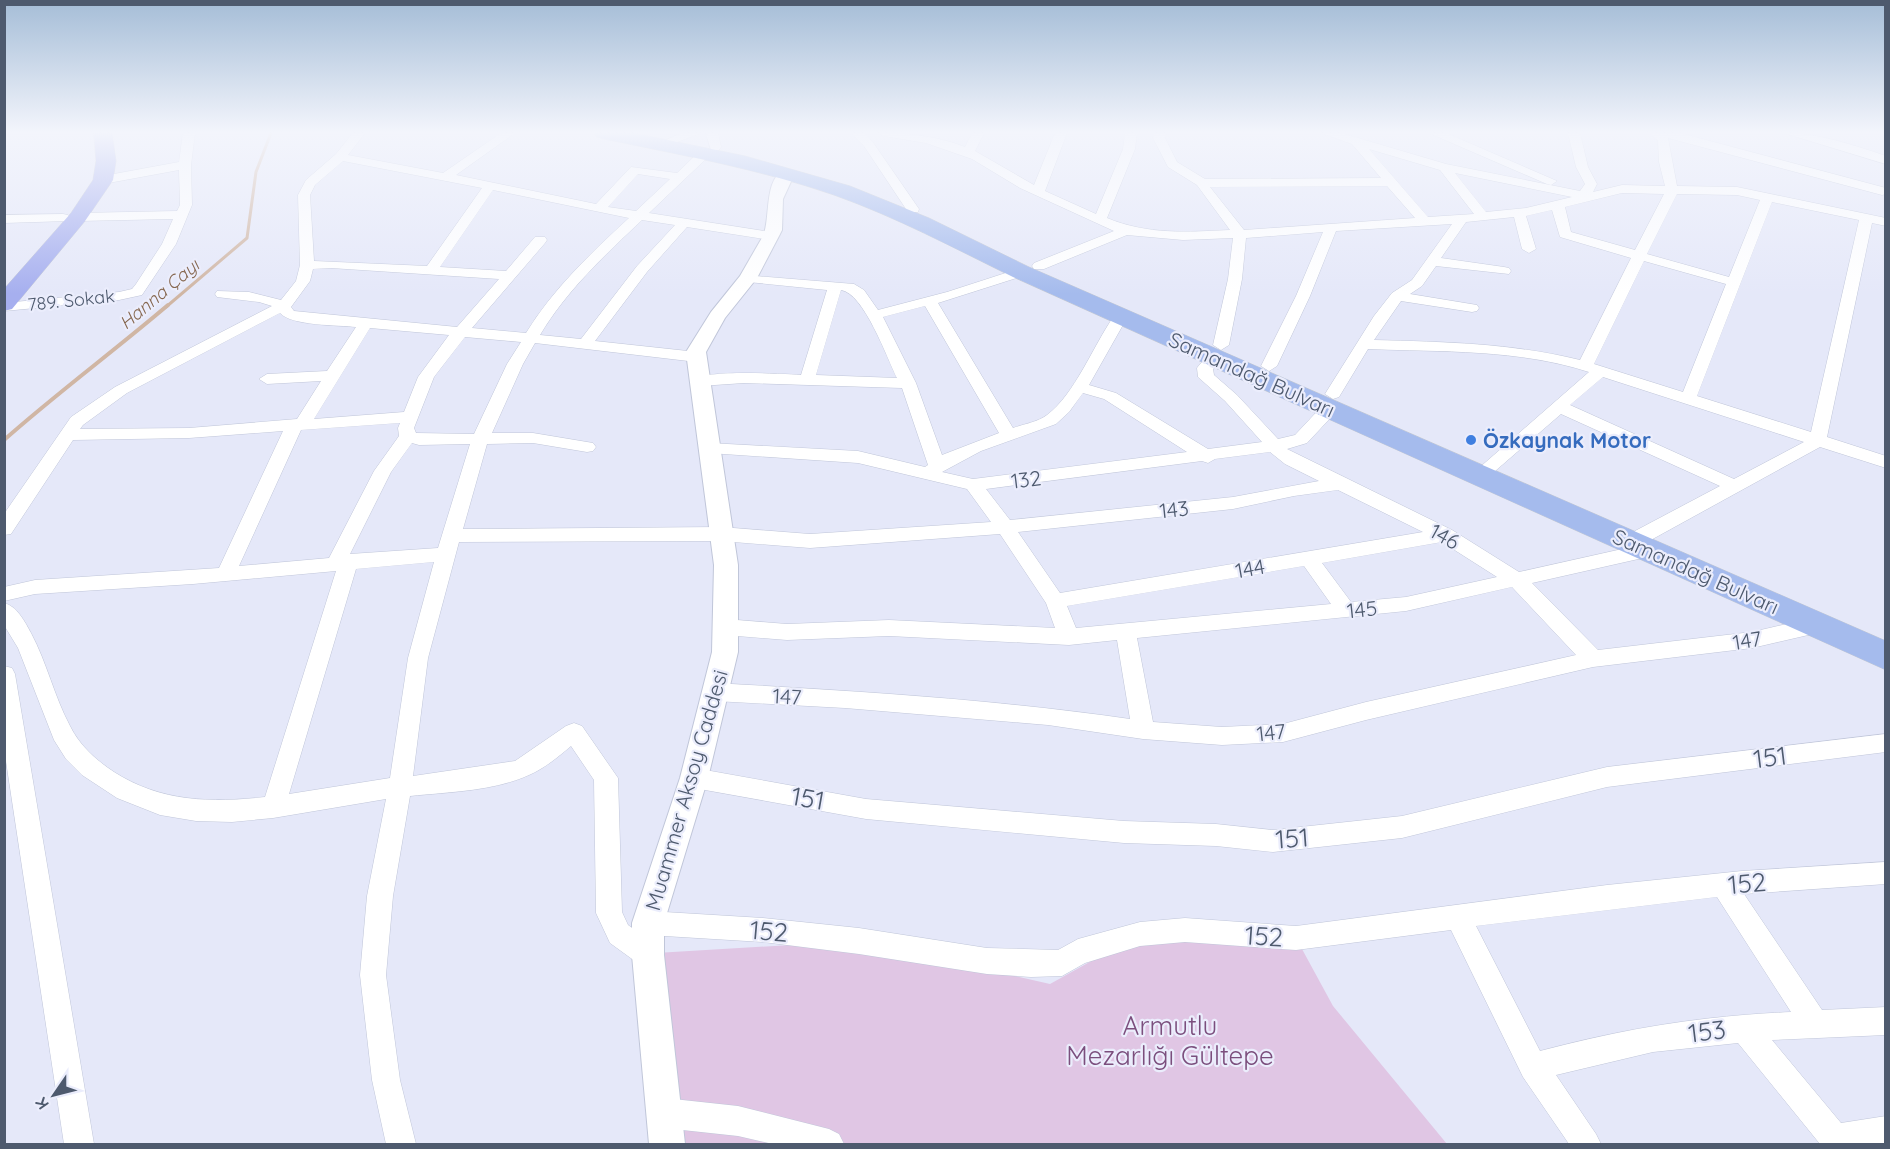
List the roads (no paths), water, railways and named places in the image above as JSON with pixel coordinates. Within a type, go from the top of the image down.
[{"type":"highway","name":"Samandağ Bulvarı","points":[[828,187],[1030,269],[1332,401],[1645,543],[1886,645]]},
{"type":"highway","name":"Samandağ Bulvarı","points":[[854,187],[913,209],[1121,316],[1269,366],[1332,401],[1488,468],[1886,656]]},
{"type":"main road","points":[[4,286],[71,218],[83,187]]},
{"type":"main road","points":[[4,306],[97,187]]},
{"type":"street","points":[[4,219],[182,215],[188,195],[187,187]]},
{"type":"street","points":[[4,530],[77,421],[121,390],[284,306],[303,281],[307,265],[304,195],[308,187]]},
{"type":"street","points":[[430,271],[489,187]]},
{"type":"street","points":[[498,187],[640,216],[771,236]]},
{"type":"street","points":[[600,208],[619,187]]},
{"type":"street","points":[[401,1144],[386,1080],[373,975],[380,896],[400,788],[418,658],[448,545],[480,440],[515,364],[546,312],[594,258],[670,187]]},
{"type":"street","points":[[698,369],[696,352],[717,316],[748,278],[774,230],[775,199],[780,187]]},
{"type":"street","points":[[898,187],[913,209]]},
{"type":"street","points":[[1028,187],[1126,231],[1183,236],[1483,217],[1558,206],[1584,196],[1622,189],[1729,190],[1768,196],[1886,222]]},
{"type":"street","points":[[1038,192],[1041,187]]},
{"type":"street","points":[[1100,220],[1114,187]]},
{"type":"street","points":[[1204,187],[1240,234],[1234,279],[1219,351]]},
{"type":"street","points":[[1393,187],[1425,222]]},
{"type":"street","points":[[1459,187],[1483,217]]},
{"type":"street","points":[[1539,187],[1584,196]]},
{"type":"street","points":[[1562,187],[1584,196]]},
{"type":"street","points":[[1584,196],[1589,187]]},
{"type":"street","points":[[1488,468],[1560,407],[1593,368],[1638,256],[1672,190],[1671,187]]},
{"type":"street","points":[[1861,187],[1884,193]]},
{"type":"street","points":[[1688,399],[1732,282],[1768,196]]},
{"type":"street","points":[[1558,206],[1565,234],[1732,282]]},
{"type":"street","points":[[1519,213],[1529,249]]},
{"type":"street","name":"789. Sokak","points":[[4,306],[137,292],[147,281],[169,244],[182,215]]},
{"type":"street","name":"132","points":[[710,448],[858,457],[932,469],[973,485],[1209,457],[1300,440],[1332,401],[1365,344],[1397,296],[1417,283],[1462,219]]},
{"type":"street","points":[[1818,441],[1866,219]]},
{"type":"street","points":[[585,344],[642,268],[684,223]]},
{"type":"street","points":[[1269,366],[1303,297],[1332,226]]},
{"type":"street","points":[[874,315],[929,301],[1030,269],[1126,231]]},
{"type":"street","points":[[273,808],[342,562],[383,471],[408,436],[406,428],[409,417],[426,377],[439,357],[540,240]]},
{"type":"street","points":[[1432,261],[1504,271]]},
{"type":"street","points":[[307,265],[331,264],[508,275]]},
{"type":"street","points":[[748,278],[854,287],[874,315],[908,383],[932,469],[1052,420],[1078,387],[1105,338],[1121,316]]},
{"type":"street","points":[[807,380],[835,286]]},
{"type":"street","points":[[222,294],[263,298],[284,306],[289,314],[365,324],[585,344],[744,378],[908,383]]},
{"type":"street","points":[[1397,296],[1472,308]]},
{"type":"street","points":[[929,301],[1009,436]]},
{"type":"street","points":[[226,573],[299,423],[365,324]]},
{"type":"street","points":[[1365,344],[1498,349],[1545,356],[1593,368],[1886,462]]},
{"type":"street","name":"146","points":[[1219,351],[1205,368],[1206,377],[1231,398],[1274,446],[1291,460],[1445,535],[1517,580],[1593,659]]},
{"type":"street","name":"Muammer Aksoy Caddesi","points":[[667,1144],[648,955],[648,923],[694,778],[725,652],[726,565],[698,369]]},
{"type":"street","points":[[267,379],[331,376]]},
{"type":"street","points":[[1078,387],[1110,396],[1209,457]]},
{"type":"street","points":[[1560,407],[1734,486]]},
{"type":"street","points":[[68,435],[189,433],[299,423],[341,423],[409,417]]},
{"type":"street","points":[[408,436],[419,440],[533,438],[586,447]]},
{"type":"street","name":"145","points":[[725,627],[787,632],[889,628],[1069,637],[1406,604],[1517,580],[1645,543],[1734,486],[1818,441]]},
{"type":"street","name":"143","points":[[4,594],[35,587],[342,562],[448,545],[721,534],[810,541],[1005,527],[1233,503],[1294,490],[1342,484]]},
{"type":"street","points":[[973,485],[1005,527],[1055,601],[1069,637]]},
{"type":"street","name":"144","points":[[1055,601],[1445,535]]},
{"type":"street","points":[[1308,557],[1346,610]]},
{"type":"street","points":[[4,610],[28,645],[67,745],[90,768],[125,791],[164,807],[221,813],[273,808],[447,783],[521,769],[574,732],[606,778],[609,913],[619,934],[648,955]]},
{"type":"street","name":"147","points":[[715,692],[844,699],[1048,716],[1143,730],[1222,736],[1283,733],[1366,711],[1593,659],[1752,640],[1817,625]]},
{"type":"street","points":[[1126,633],[1143,730]]},
{"type":"street","points":[[4,674],[79,1144]]},
{"type":"street","name":"151","points":[[694,778],[866,808],[1124,832],[1216,835],[1273,841],[1402,827],[1607,777],[1886,743]]},
{"type":"street","name":"152","points":[[648,923],[763,930],[860,941],[987,962],[1062,963],[1078,952],[1140,934],[1185,930],[1296,938],[1607,897],[1724,885],[1886,873]]},
{"type":"street","points":[[1724,885],[1816,1024]]},
{"type":"street","points":[[1458,918],[1533,1067],[1586,1144]]},
{"type":"street","name":"153","points":[[1533,1067],[1618,1045],[1743,1027],[1886,1021]]},
{"type":"street","points":[[1743,1027],[1837,1142],[1886,1131]]},
{"type":"street","points":[[664,1113],[738,1121],[829,1144]]},
{"type":"waterway","name":"Hanna Çayı","points":[[166,307],[247,238],[254,187]]},
{"type":"waterway","name":"Hanna Çayı","points":[[4,440],[168,305]]},
{"type":"place","name":"Özkaynak Motor","points":[[1471,440]]},
{"type":"park label","name":"Armutlu Mezarlığı Gültepe","points":[[1170,1040]]}]
